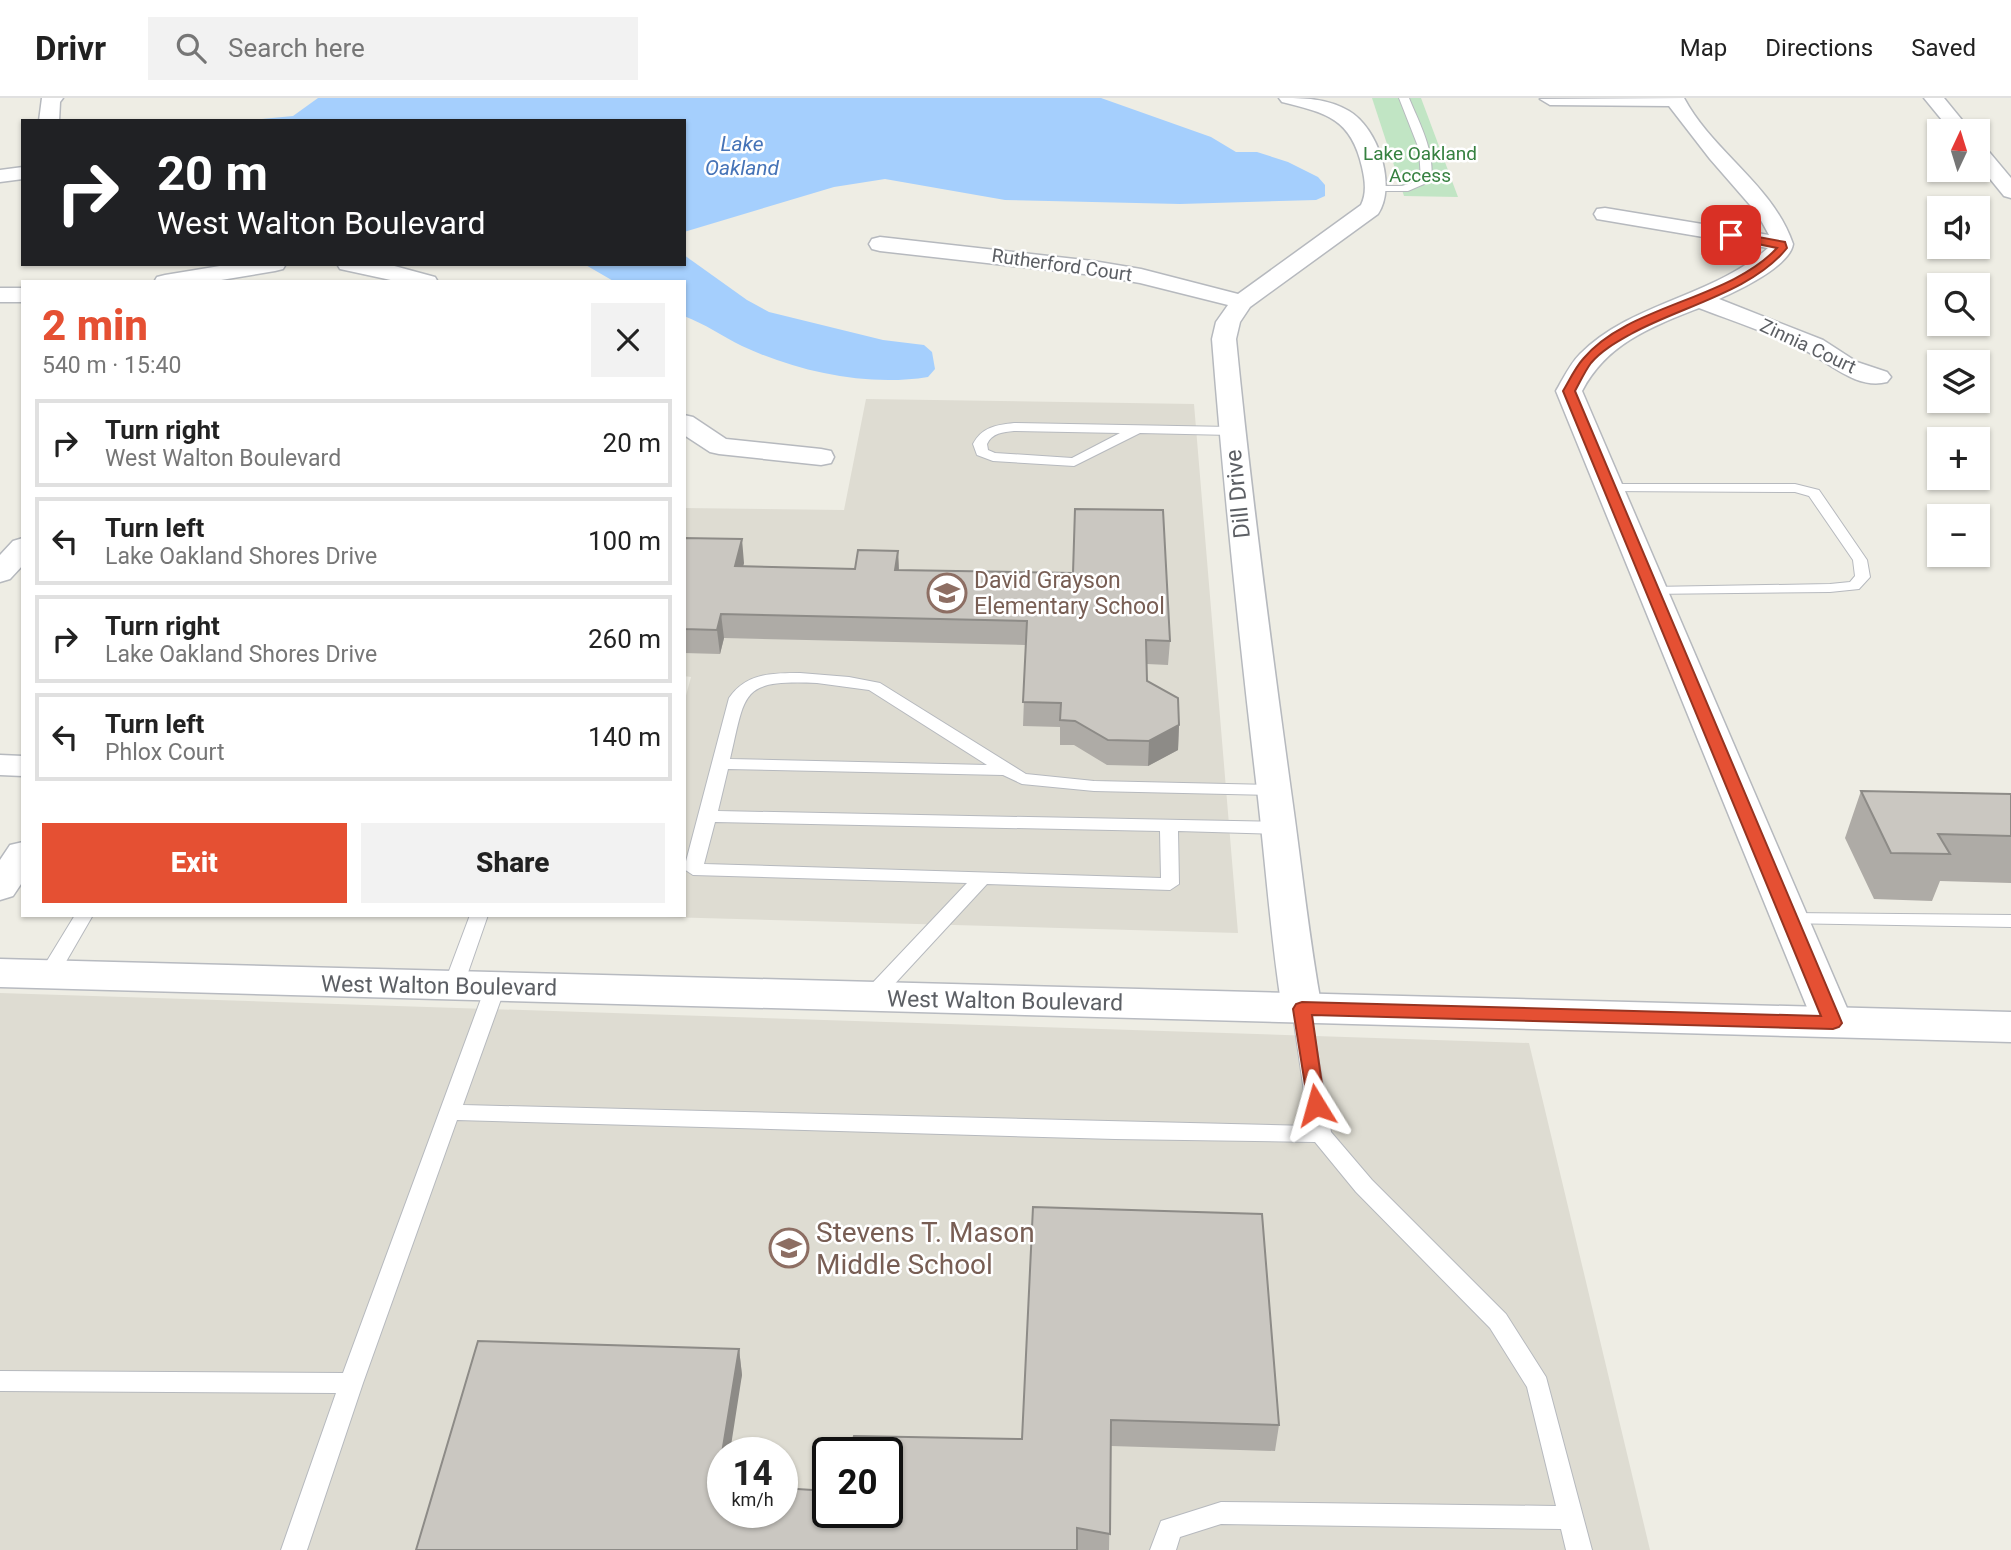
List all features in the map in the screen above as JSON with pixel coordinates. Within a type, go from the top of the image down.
[{"type":"main road","name":"West Walton Boulevard","points":[[0,972],[453,987],[2011,1027]]},
{"type":"street","points":[[49,119],[50,101],[53,98]]},
{"type":"street","points":[[1289,98],[1320,106],[1348,118],[1364,141],[1377,189]]},
{"type":"street","points":[[1934,98],[1951,119]]},
{"type":"street","points":[[1550,99],[1675,99],[1716,154],[1768,213],[1781,235],[1782,248],[1771,260],[1739,281],[1643,323],[1606,344],[1587,361],[1569,391],[1833,1023]]},
{"type":"street","points":[[1990,166],[2011,192]]},
{"type":"street","name":"Dill Drive","points":[[1302,1009],[1290,940],[1231,431],[1224,339],[1228,322],[1242,302],[1370,209],[1376,203],[1377,189]]},
{"type":"street","points":[[1605,214],[1782,244]]},
{"type":"street","name":"Rutherford Court","points":[[880,244],[1083,266],[1141,276],[1242,302]]},
{"type":"street","points":[[188,280],[222,277],[267,266]]},
{"type":"street","points":[[363,266],[420,280]]},
{"type":"street","points":[[0,295],[21,295]]},
{"type":"street","name":"Zinnia Court","points":[[1698,299],[1814,345],[1848,366],[1878,377]]},
{"type":"street","points":[[686,425],[719,446],[821,457]]},
{"type":"street","points":[[0,573],[21,549]]},
{"type":"street","points":[[0,765],[21,766]]},
{"type":"street","points":[[0,888],[21,855]]},
{"type":"lane","points":[[1377,189],[1399,190],[1419,186],[1426,181],[1429,168],[1426,156],[1404,98]]},
{"type":"lane","points":[[1138,429],[1074,462],[1008,460],[982,452],[981,444],[984,436],[997,429],[1014,427],[1138,429],[1231,431]]},
{"type":"lane","points":[[1608,488],[1795,488],[1814,493],[1860,560],[1863,577],[1854,586],[1830,588],[1652,591]]},
{"type":"lane","points":[[1169,825],[1170,884],[693,869],[735,702],[741,691],[757,681],[800,679],[860,682],[874,686],[1022,779],[1047,783],[1274,790]]},
{"type":"lane","points":[[720,764],[1006,770]]},
{"type":"lane","points":[[708,816],[1279,828]]},
{"type":"lane","points":[[870,998],[982,878]]},
{"type":"lane","points":[[49,974],[83,917]]},
{"type":"lane","points":[[453,987],[478,917]]},
{"type":"lane","points":[[1789,919],[2011,921]]},
{"type":"lane","points":[[295,1550],[351,1383],[495,988]]},
{"type":"lane","points":[[1302,1009],[1321,1134],[1364,1186],[1498,1321],[1538,1384],[1579,1550]]},
{"type":"lane","points":[[450,1112],[1115,1131],[1321,1134]]},
{"type":"lane","points":[[0,1381],[351,1383]]},
{"type":"lane","points":[[1163,1550],[1170,1529],[1221,1513],[1572,1518]]},
{"type":"shaded area","name":"David Grayson Elementary School","points":[[866,399],[1194,404],[1238,933],[665,917],[686,917],[686,696],[691,677],[686,676],[686,508],[844,510]]},
{"type":"shaded area","name":"Stevens T. Mason Middle School","points":[[0,993],[1529,1043],[1650,1550],[0,1550]]},
{"type":"green space","name":"Lake Oakland Access","points":[[1372,98],[1421,98],[1458,197],[1404,196]]},
{"type":"water","name":"Lake Oakland","points":[[318,98],[1101,98],[1211,137],[1236,152],[1257,152],[1288,162],[1318,177],[1325,185],[1325,196],[1316,200],[1180,204],[1005,200],[885,179],[834,187],[686,231],[686,119],[262,119],[293,116]]},
{"type":"water","points":[[686,256],[747,300],[769,312],[883,340],[924,345],[932,352],[935,369],[928,377],[905,380],[857,378],[809,370],[742,346],[686,317],[686,280],[612,280],[587,266],[686,266]]},
{"type":"building","points":[[1075,509],[1163,510],[1170,641],[1146,640],[1147,681],[1178,698],[1179,725],[1149,741],[1108,740],[1075,721],[1060,720],[1061,703],[1023,702],[1027,621],[721,614],[717,630],[686,629],[686,538],[742,539],[735,566],[855,569],[858,550],[898,551],[895,570],[1073,573]]},
{"type":"building","points":[[1861,791],[2011,794],[2011,836],[1938,834],[1950,854],[1891,853]]},
{"type":"building","points":[[1033,1207],[1262,1214],[1279,1425],[1111,1420],[1110,1534],[1077,1528],[1077,1550],[416,1550],[478,1341],[739,1349],[725,1437],[707,1437],[707,1528],[798,1528],[798,1489],[812,1490],[812,1528],[903,1528],[903,1437],[854,1436],[1022,1439]]},
{"type":"place","name":"David Grayson Elementary School","points":[[947,593]]},
{"type":"place","name":"Stevens T. Mason Middle School","points":[[789,1248]]},
{"type":"route","points":[[1316,1105],[1302,1009],[1833,1023],[1569,391],[1587,361],[1606,344],[1643,323],[1739,281],[1771,260],[1782,248],[1782,244],[1731,235]]}]
